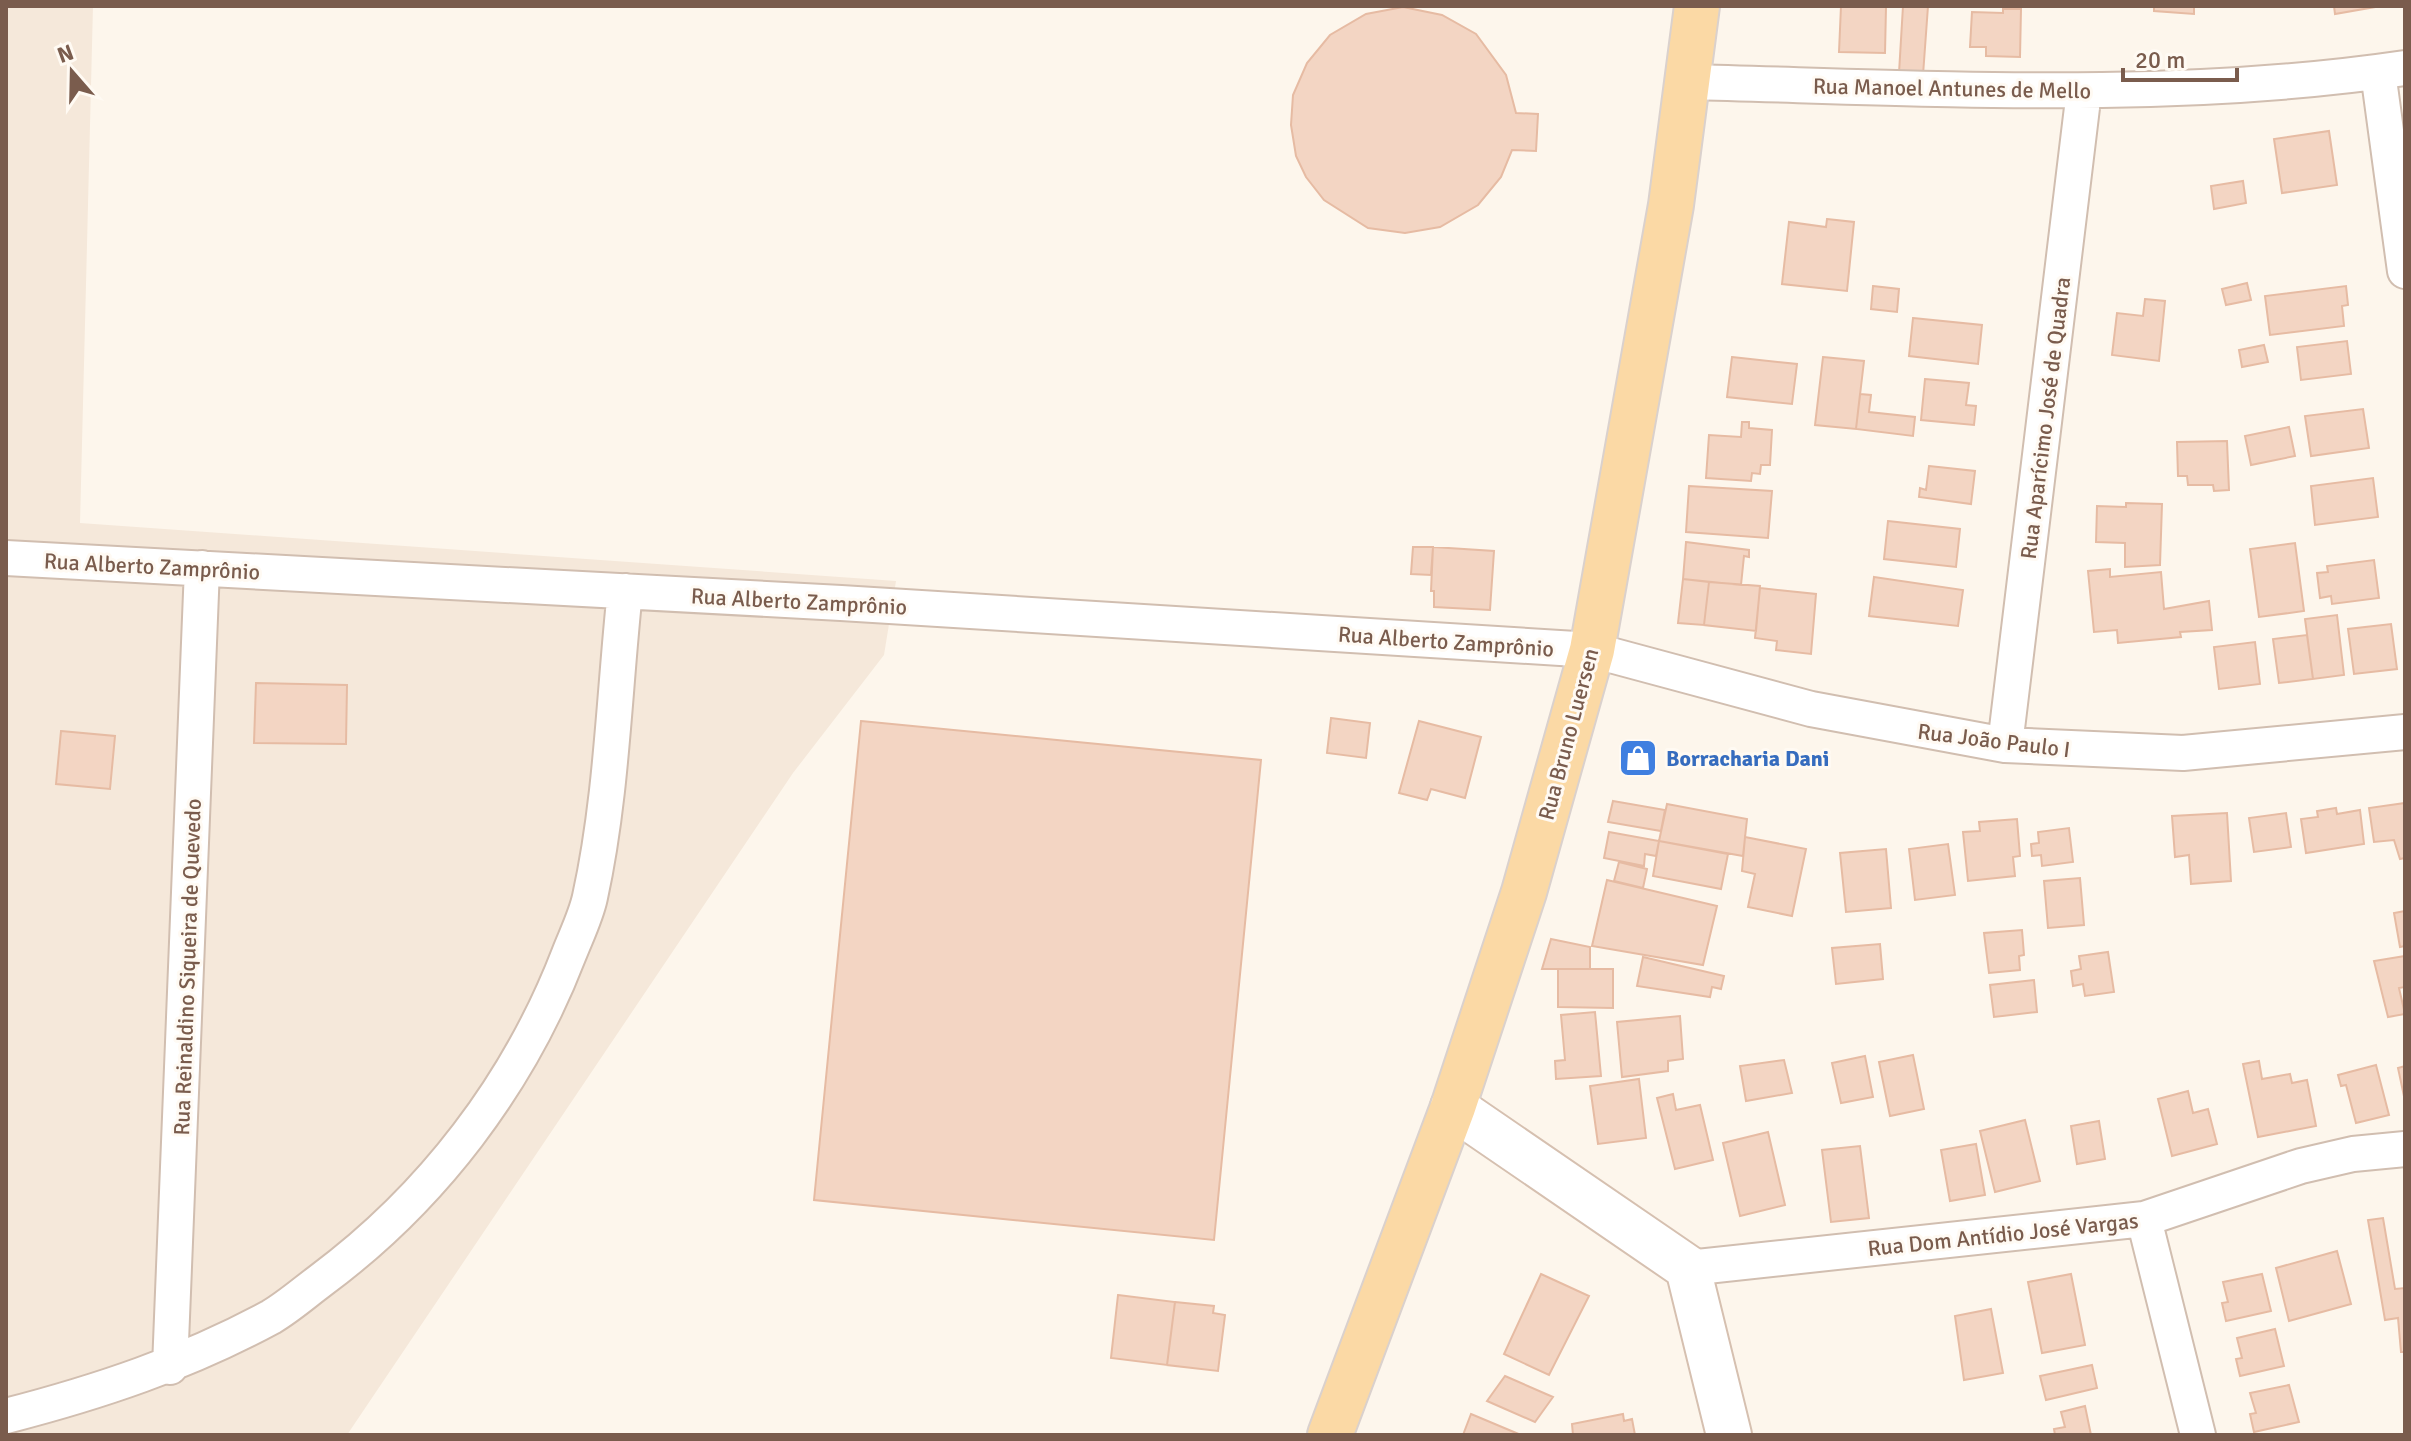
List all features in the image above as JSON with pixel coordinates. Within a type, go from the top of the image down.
[{"type":"main road","name":"Rua Bruno Luersen","points":[[1330,1435],[1453,1107],[1524,892],[1592,650],[1689,82],[1697,6]]},
{"type":"street","name":"Rua Manoel Antunes de Mello","points":[[1689,82],[2084,91],[2273,85],[2391,70]]},
{"type":"street","points":[[2391,70],[2405,271]]},
{"type":"street","name":"Rua Aparícimo José de Quadra","points":[[2005,745],[2084,91]]},
{"type":"street","name":"Rua Alberto Zamprônio","points":[[6,558],[625,591],[1592,650]]},
{"type":"street","name":"Rua Reinaldino Siqueira de Quevedo","points":[[170,1367],[202,568]]},
{"type":"street","points":[[6,1416],[99,1392],[170,1367],[274,1315],[368,1245],[432,1180],[505,1082],[548,1008],[589,900],[608,789],[625,591]]},
{"type":"street","name":"Rua João Paulo I","points":[[1592,650],[1811,709],[2005,745],[2183,753],[2405,732]]},
{"type":"street","points":[[1453,1107],[1688,1268],[1729,1435]]},
{"type":"street","name":"Rua Dom Antídio José Vargas","points":[[1688,1268],[2144,1219],[2301,1166],[2353,1154],[2405,1149]]},
{"type":"street","points":[[2144,1219],[2198,1435]]},
{"type":"shaded area","points":[[6,6],[93,6],[80,523],[896,581],[884,655],[793,773],[347,1435],[6,1435]]},
{"type":"building","points":[[1841,6],[1886,7],[1885,53],[1839,52]]},
{"type":"building","points":[[1903,6],[1928,6],[1923,75],[1899,73]]},
{"type":"building","points":[[2154,6],[2194,6],[2194,14],[2154,11]]},
{"type":"building","points":[[2334,6],[2374,6],[2375,7],[2335,14]]},
{"type":"building","points":[[1403,7],[1442,15],[1476,34],[1506,75],[1516,113],[1538,114],[1536,151],[1512,150],[1501,177],[1478,205],[1440,227],[1405,233],[1368,228],[1324,200],[1306,177],[1296,156],[1291,125],[1293,95],[1307,63],[1330,35],[1366,14]]},
{"type":"building","points":[[2003,9],[2021,9],[2020,57],[1986,56],[1986,47],[1970,47],[1972,12],[2003,13]]},
{"type":"building","points":[[2329,131],[2337,185],[2282,193],[2274,139]]},
{"type":"building","points":[[2243,181],[2246,203],[2214,209],[2211,186]]},
{"type":"building","points":[[1827,219],[1854,222],[1847,291],[1782,284],[1789,222],[1826,227]]},
{"type":"building","points":[[2247,283],[2251,300],[2226,305],[2222,289]]},
{"type":"building","points":[[1873,286],[1899,289],[1897,312],[1871,309]]},
{"type":"building","points":[[2346,286],[2348,305],[2342,306],[2344,326],[2270,335],[2265,296]]},
{"type":"building","points":[[2145,299],[2165,301],[2159,361],[2112,355],[2117,313],[2143,316]]},
{"type":"building","points":[[1913,318],[1982,325],[1978,364],[1909,356]]},
{"type":"building","points":[[2347,341],[2351,374],[2301,380],[2297,347]]},
{"type":"building","points":[[2264,345],[2268,362],[2242,367],[2239,350]]},
{"type":"building","points":[[1732,357],[1797,364],[1792,404],[1727,397]]},
{"type":"building","points":[[1823,357],[1864,361],[1856,429],[1815,425]]},
{"type":"building","points":[[1925,379],[1969,383],[1966,405],[1976,406],[1974,425],[1921,420]]},
{"type":"building","points":[[1860,394],[1871,395],[1869,412],[1915,417],[1913,436],[1856,429]]},
{"type":"building","points":[[2363,409],[2369,448],[2311,456],[2305,416]]},
{"type":"building","points":[[1742,422],[1749,422],[1749,428],[1772,430],[1770,465],[1761,465],[1760,474],[1752,473],[1751,481],[1706,478],[1709,435],[1741,437]]},
{"type":"building","points":[[2289,427],[2295,456],[2251,465],[2245,436]]},
{"type":"building","points":[[2227,441],[2229,490],[2214,491],[2213,485],[2188,485],[2187,476],[2178,476],[2177,442]]},
{"type":"building","points":[[1929,466],[1975,471],[1971,504],[1919,497],[1920,488],[1926,490]]},
{"type":"building","points":[[2373,478],[2378,517],[2315,525],[2311,486]]},
{"type":"building","points":[[1689,486],[1772,491],[1768,538],[1686,532]]},
{"type":"building","points":[[2126,503],[2162,504],[2160,565],[2125,567],[2125,543],[2096,542],[2097,506],[2126,507]]},
{"type":"building","points":[[1888,521],[1960,529],[1956,567],[1884,559]]},
{"type":"building","points":[[1686,542],[1749,550],[1749,557],[1744,556],[1741,585],[1683,579]]},
{"type":"building","points":[[2295,543],[2304,611],[2259,617],[2250,549]]},
{"type":"building","points":[[1413,547],[1433,547],[1431,575],[1411,574]]},
{"type":"building","points":[[1433,547],[1494,551],[1490,610],[1434,607],[1434,591],[1431,591]]},
{"type":"building","points":[[2374,560],[2379,598],[2332,604],[2331,596],[2320,598],[2317,573],[2328,572],[2327,566]]},
{"type":"building","points":[[2110,569],[2110,577],[2161,572],[2164,609],[2209,601],[2212,630],[2180,632],[2181,637],[2118,643],[2117,630],[2094,632],[2088,571]]},
{"type":"building","points":[[1874,577],[1963,590],[1958,626],[1869,616]]},
{"type":"building","points":[[1683,579],[1709,582],[1704,625],[1678,623]]},
{"type":"building","points":[[1709,582],[1760,586],[1756,631],[1704,625]]},
{"type":"building","points":[[1760,588],[1816,594],[1811,654],[1776,650],[1777,641],[1755,638]]},
{"type":"building","points":[[2337,615],[2344,675],[2313,679],[2305,619]]},
{"type":"building","points":[[2391,624],[2397,669],[2354,674],[2348,629]]},
{"type":"building","points":[[2307,635],[2313,679],[2279,683],[2273,639]]},
{"type":"building","points":[[2255,642],[2260,684],[2219,689],[2214,647]]},
{"type":"building","points":[[256,683],[347,685],[346,744],[254,743]]},
{"type":"building","points":[[1331,718],[1370,723],[1366,758],[1327,753]]},
{"type":"building","points":[[861,721],[1261,760],[1214,1240],[814,1200]]},
{"type":"building","points":[[1419,721],[1481,737],[1465,798],[1431,789],[1427,800],[1399,793]]},
{"type":"building","points":[[61,731],[115,736],[110,789],[56,784]]},
{"type":"building","points":[[1613,801],[1665,810],[1661,831],[1608,822]]},
{"type":"building","points":[[2405,803],[2405,858],[2400,859],[2394,840],[2374,842],[2369,808]]},
{"type":"building","points":[[1667,804],[1747,819],[1743,856],[1659,841]]},
{"type":"building","points":[[2336,808],[2337,814],[2360,810],[2364,844],[2306,853],[2301,819],[2318,817],[2317,811]]},
{"type":"building","points":[[2227,813],[2231,881],[2191,884],[2189,855],[2175,857],[2172,816]]},
{"type":"building","points":[[2286,813],[2291,847],[2254,852],[2249,818]]},
{"type":"building","points":[[2017,819],[2020,856],[2013,857],[2015,876],[1968,881],[1963,832],[1980,831],[1979,822]]},
{"type":"building","points":[[2069,828],[2073,862],[2042,866],[2041,855],[2032,856],[2031,844],[2039,843],[2038,832]]},
{"type":"building","points":[[1609,832],[1659,841],[1656,856],[1645,854],[1644,866],[1604,858]]},
{"type":"building","points":[[1745,837],[1806,849],[1792,916],[1748,907],[1755,874],[1742,871]]},
{"type":"building","points":[[1659,841],[1728,854],[1721,889],[1653,876]]},
{"type":"building","points":[[1948,844],[1955,895],[1915,900],[1909,849]]},
{"type":"building","points":[[1886,849],[1891,908],[1846,912],[1840,853]]},
{"type":"building","points":[[1619,862],[1647,869],[1643,888],[1614,881]]},
{"type":"building","points":[[2080,878],[2084,925],[2048,928],[2044,881]]},
{"type":"building","points":[[1607,880],[1717,906],[1703,965],[1592,946]]},
{"type":"building","points":[[2405,911],[2405,946],[2400,947],[2394,913]]},
{"type":"building","points":[[2022,930],[2024,955],[2019,956],[2020,970],[1989,973],[1984,933]]},
{"type":"building","points":[[1551,939],[1590,947],[1590,969],[1542,969]]},
{"type":"building","points":[[1880,944],[1883,979],[1836,984],[1832,948]]},
{"type":"building","points":[[2108,952],[2114,992],[2085,996],[2083,984],[2073,986],[2071,971],[2081,969],[2079,956]]},
{"type":"building","points":[[2405,956],[2405,987],[2399,988],[2405,1014],[2388,1017],[2374,961]]},
{"type":"building","points":[[1643,957],[1724,976],[1721,989],[1712,987],[1710,997],[1637,986]]},
{"type":"building","points":[[1558,969],[1613,969],[1613,1008],[1558,1007]]},
{"type":"building","points":[[2034,980],[2037,1012],[1994,1017],[1990,985]]},
{"type":"building","points":[[1595,1012],[1601,1076],[1556,1079],[1555,1061],[1565,1060],[1561,1015]]},
{"type":"building","points":[[1680,1016],[1683,1059],[1668,1061],[1668,1071],[1622,1077],[1617,1022]]},
{"type":"building","points":[[1913,1055],[1924,1109],[1890,1116],[1879,1062]]},
{"type":"building","points":[[1865,1056],[1873,1097],[1841,1103],[1832,1063]]},
{"type":"building","points":[[1784,1060],[1792,1093],[1746,1101],[1740,1066]]},
{"type":"building","points":[[2259,1061],[2262,1079],[2290,1074],[2292,1083],[2307,1080],[2316,1126],[2258,1137],[2243,1064]]},
{"type":"building","points":[[2376,1065],[2389,1115],[2356,1123],[2346,1085],[2341,1086],[2338,1075]]},
{"type":"building","points":[[2405,1066],[2405,1101],[2398,1068]]},
{"type":"building","points":[[1639,1079],[1646,1138],[1598,1144],[1590,1086]]},
{"type":"building","points":[[2188,1091],[2193,1113],[2208,1109],[2217,1144],[2172,1156],[2158,1099]]},
{"type":"building","points":[[1673,1094],[1676,1110],[1700,1105],[1713,1160],[1675,1169],[1657,1098]]},
{"type":"building","points":[[2025,1120],[2040,1181],[1995,1192],[1980,1131]]},
{"type":"building","points":[[2099,1121],[2105,1159],[2077,1164],[2071,1126]]},
{"type":"building","points":[[1768,1132],[1785,1205],[1740,1216],[1723,1143]]},
{"type":"building","points":[[1976,1144],[1985,1195],[1950,1201],[1941,1150]]},
{"type":"building","points":[[1860,1146],[1869,1218],[1831,1222],[1822,1150]]},
{"type":"building","points":[[2383,1218],[2395,1289],[2405,1288],[2405,1352],[2401,1352],[2398,1318],[2385,1320],[2368,1220]]},
{"type":"building","points":[[2337,1251],[2351,1304],[2289,1321],[2276,1268]]},
{"type":"building","points":[[1541,1274],[1589,1296],[1549,1375],[1504,1354]]},
{"type":"building","points":[[2071,1274],[2085,1345],[2042,1353],[2028,1282]]},
{"type":"building","points":[[2262,1274],[2271,1311],[2226,1321],[2222,1303],[2228,1302],[2223,1282]]},
{"type":"building","points":[[1118,1295],[1175,1302],[1167,1365],[1111,1358]]},
{"type":"building","points":[[1175,1302],[1214,1306],[1213,1313],[1225,1315],[1218,1371],[1167,1365]]},
{"type":"building","points":[[1991,1309],[2003,1373],[1964,1380],[1955,1316]]},
{"type":"building","points":[[2275,1329],[2284,1366],[2240,1376],[2236,1359],[2242,1358],[2237,1338]]},
{"type":"building","points":[[2092,1365],[2097,1388],[2046,1400],[2040,1376]]},
{"type":"building","points":[[1505,1376],[1553,1397],[1535,1422],[1487,1401]]},
{"type":"building","points":[[2289,1385],[2299,1422],[2254,1432],[2250,1414],[2256,1413],[2250,1393]]},
{"type":"building","points":[[2085,1406],[2091,1435],[2055,1435],[2054,1429],[2065,1427],[2061,1412]]},
{"type":"building","points":[[1471,1414],[1521,1435],[1463,1435]]},
{"type":"building","points":[[1623,1414],[1624,1421],[1632,1419],[1635,1435],[1573,1435],[1572,1424]]},
{"type":"place","name":"Borracharia Dani","points":[[1638,758]]}]
